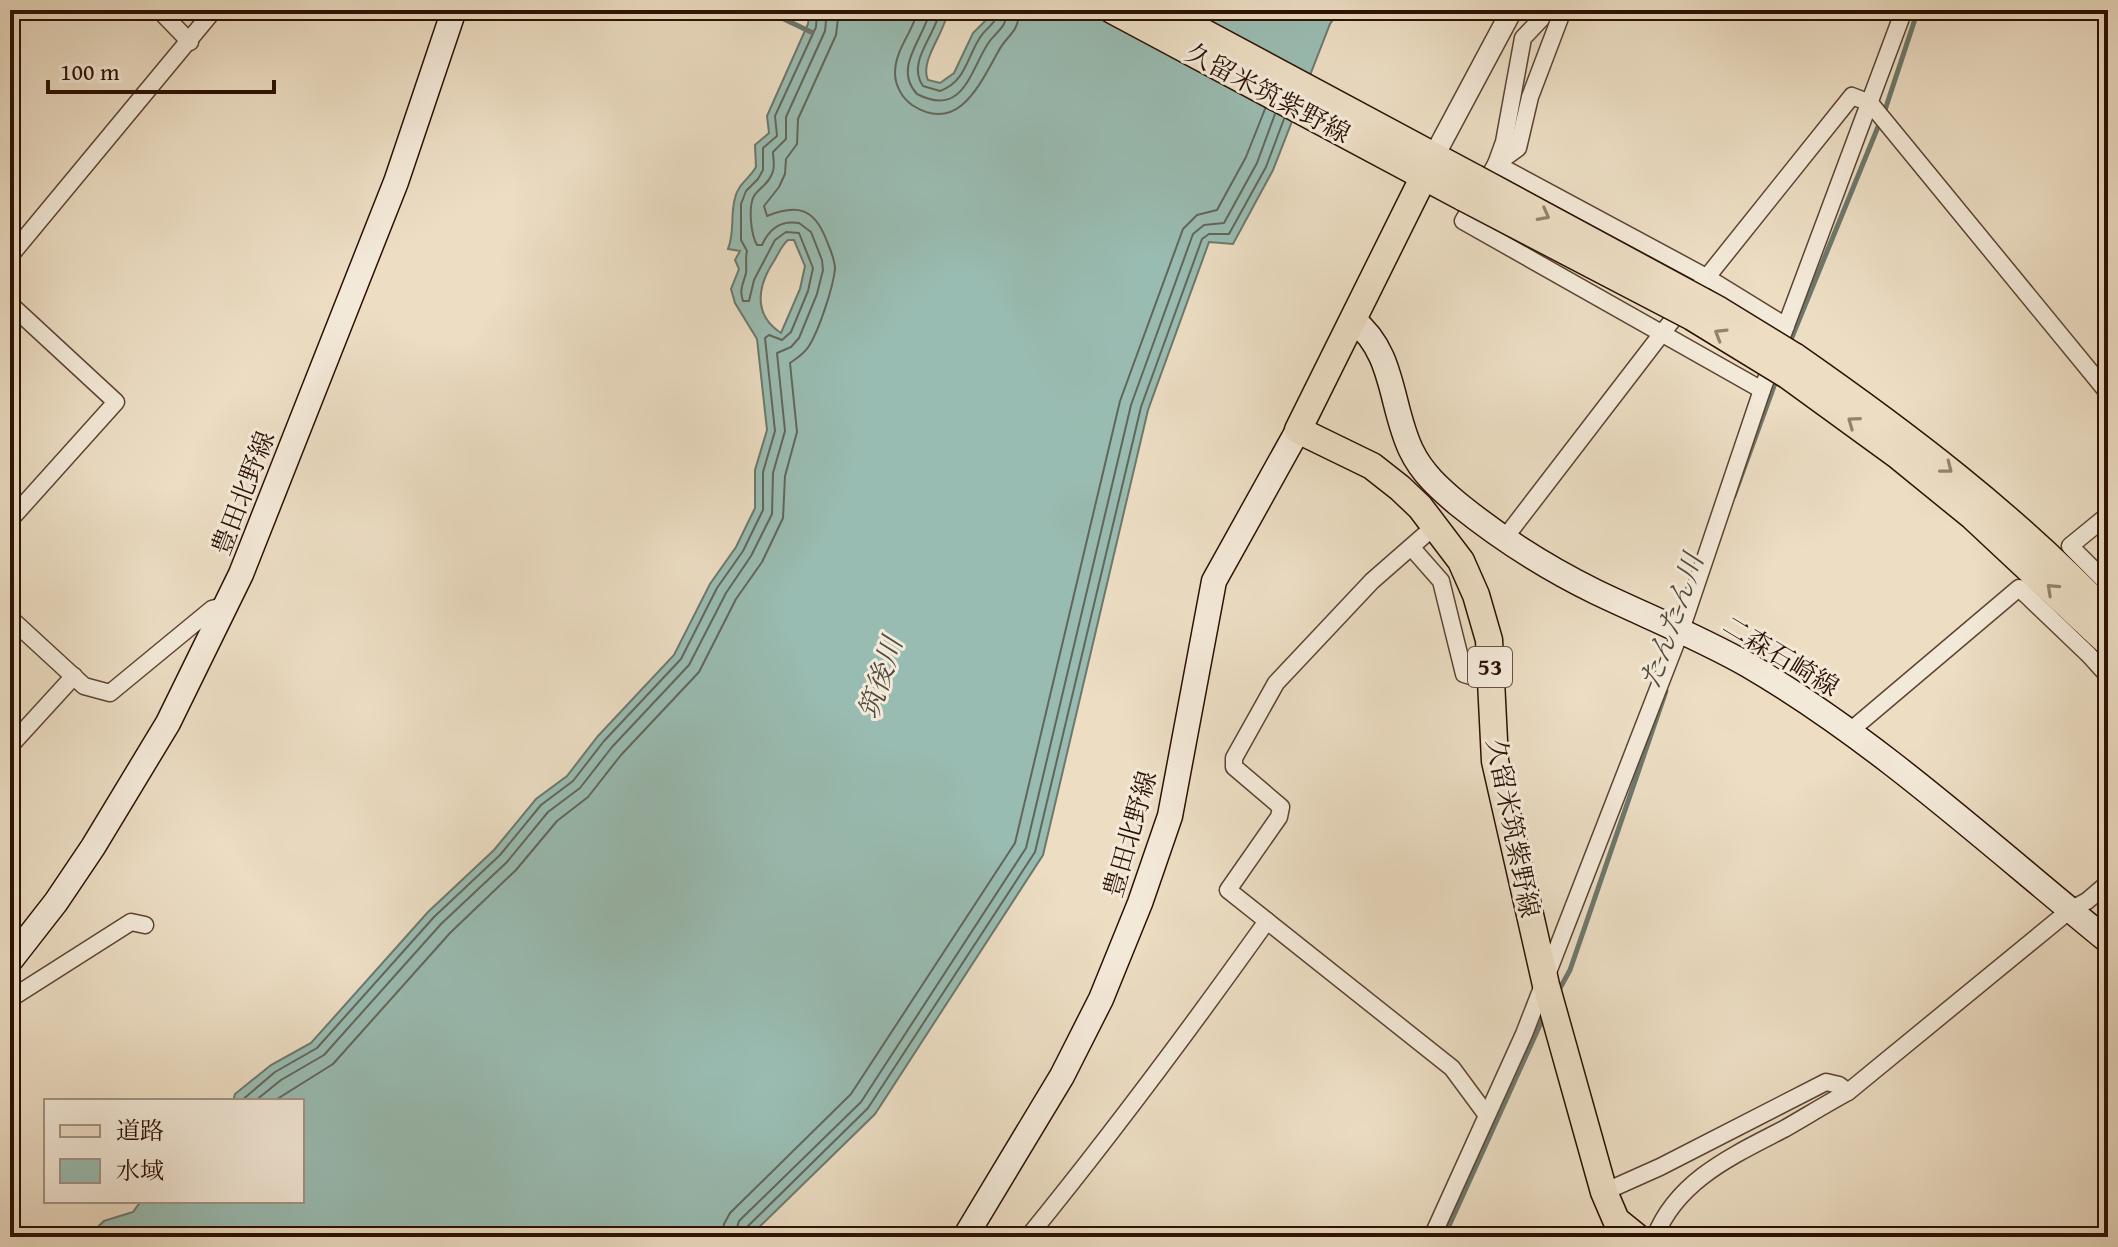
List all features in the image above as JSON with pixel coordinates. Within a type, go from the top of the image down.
[{"type":"main road","name":"豊田北野線","points":[[10,961],[56,902],[93,847],[168,723],[227,605],[396,182],[454,10]]},
{"type":"main road","name":"久留米筑紫野線","points":[[1112,10],[1429,166],[1478,180],[1692,317],[1790,366],[1951,471],[2072,577],[2108,615]]},
{"type":"main road","name":"久留米筑紫野線","points":[[1162,10],[1377,139]]},
{"type":"main road","points":[[1298,430],[1429,166]]},
{"type":"main road","name":"二森石崎線","points":[[1353,320],[1368,331],[1390,374],[1410,447],[1451,510],[1595,591],[1748,665],[1850,731],[2108,941]]},
{"type":"main road","name":"久留米筑紫野線","points":[[1790,366],[1972,516],[2108,643]]},
{"type":"main road","name":"豊田北野線","points":[[965,1237],[976,1226],[1062,1076],[1101,999],[1140,903],[1170,816],[1214,581],[1298,430]]},
{"type":"main road","name":"久留米筑紫野線","points":[[1298,430],[1372,466],[1400,488],[1440,531],[1461,561],[1476,595],[1489,640],[1495,761],[1554,1015],[1604,1192],[1616,1220],[1637,1237]]},
{"type":"street","points":[[159,10],[190,42]]},
{"type":"street","points":[[10,256],[214,10]]},
{"type":"street","points":[[1429,166],[1512,10]]},
{"type":"street","points":[[1544,10],[1541,19],[1523,38],[1504,142],[1478,180],[1463,221],[1762,390]]},
{"type":"street","points":[[1478,180],[1518,148],[1530,97],[1563,10]]},
{"type":"street","points":[[1432,1237],[1546,983],[1681,630],[1762,390],[1904,10]]},
{"type":"street","points":[[1504,539],[1663,332],[1852,96],[1870,103],[2108,393]]},
{"type":"street","points":[[1478,180],[1708,278],[1786,326]]},
{"type":"street","points":[[10,304],[116,402],[10,520]]},
{"type":"street","points":[[2108,515],[2070,546],[2108,584]]},
{"type":"street","points":[[1428,532],[1372,581],[1276,683],[1234,758],[1234,767],[1281,807],[1279,817],[1228,890],[1452,1068],[1486,1114]]},
{"type":"street","points":[[1412,548],[1441,581],[1464,674],[1490,682]]},
{"type":"street","points":[[1850,731],[2019,588],[2054,619],[2108,676]]},
{"type":"street","points":[[10,618],[84,686],[110,693],[212,609],[227,605]]},
{"type":"street","points":[[10,746],[74,676]]},
{"type":"street","points":[[1655,1237],[1672,1209],[1701,1176],[1725,1158],[1848,1092],[2070,910],[2087,901],[2108,883]]},
{"type":"street","points":[[1028,1237],[1110,1138],[1267,921]]},
{"type":"street","points":[[10,999],[131,922],[145,925]]},
{"type":"street","points":[[1604,1192],[1660,1167],[1826,1082],[1839,1085],[1848,1092]]},
{"type":"water","name":"筑後川","points":[[810,10],[948,10],[926,72],[928,80],[940,83],[954,73],[973,33],[989,17],[990,10],[1340,10],[1330,24],[1273,170],[1233,244],[1209,242],[1148,410],[1043,855],[875,1114],[749,1237],[87,1237],[104,1221],[133,1212],[140,1203],[304,1203],[304,1099],[234,1099],[235,1094],[271,1065],[311,1043],[428,912],[494,850],[536,799],[567,776],[598,736],[674,655],[710,584],[736,547],[755,508],[755,470],[767,430],[757,339],[735,303],[731,289],[739,269],[735,260],[740,251],[728,249],[736,193],[756,167],[755,145],[769,133],[767,116],[808,24]],"holes":[[[788,240],[794,240],[805,266],[800,289],[781,333],[765,317],[762,308],[764,280]]]},
{"type":"waterway","points":[[765,10],[811,32]]},
{"type":"waterway","name":"たんたん川","points":[[1884,113],[1918,10]]},
{"type":"waterway","name":"たんたん川","points":[[1790,342],[1880,122]]},
{"type":"waterway","name":"たんたん川","points":[[1734,496],[1777,378]]},
{"type":"waterway","name":"たんたん川","points":[[1559,990],[1570,970],[1666,691]]},
{"type":"waterway","name":"たんたん川","points":[[1444,1237],[1544,1016]]}]
